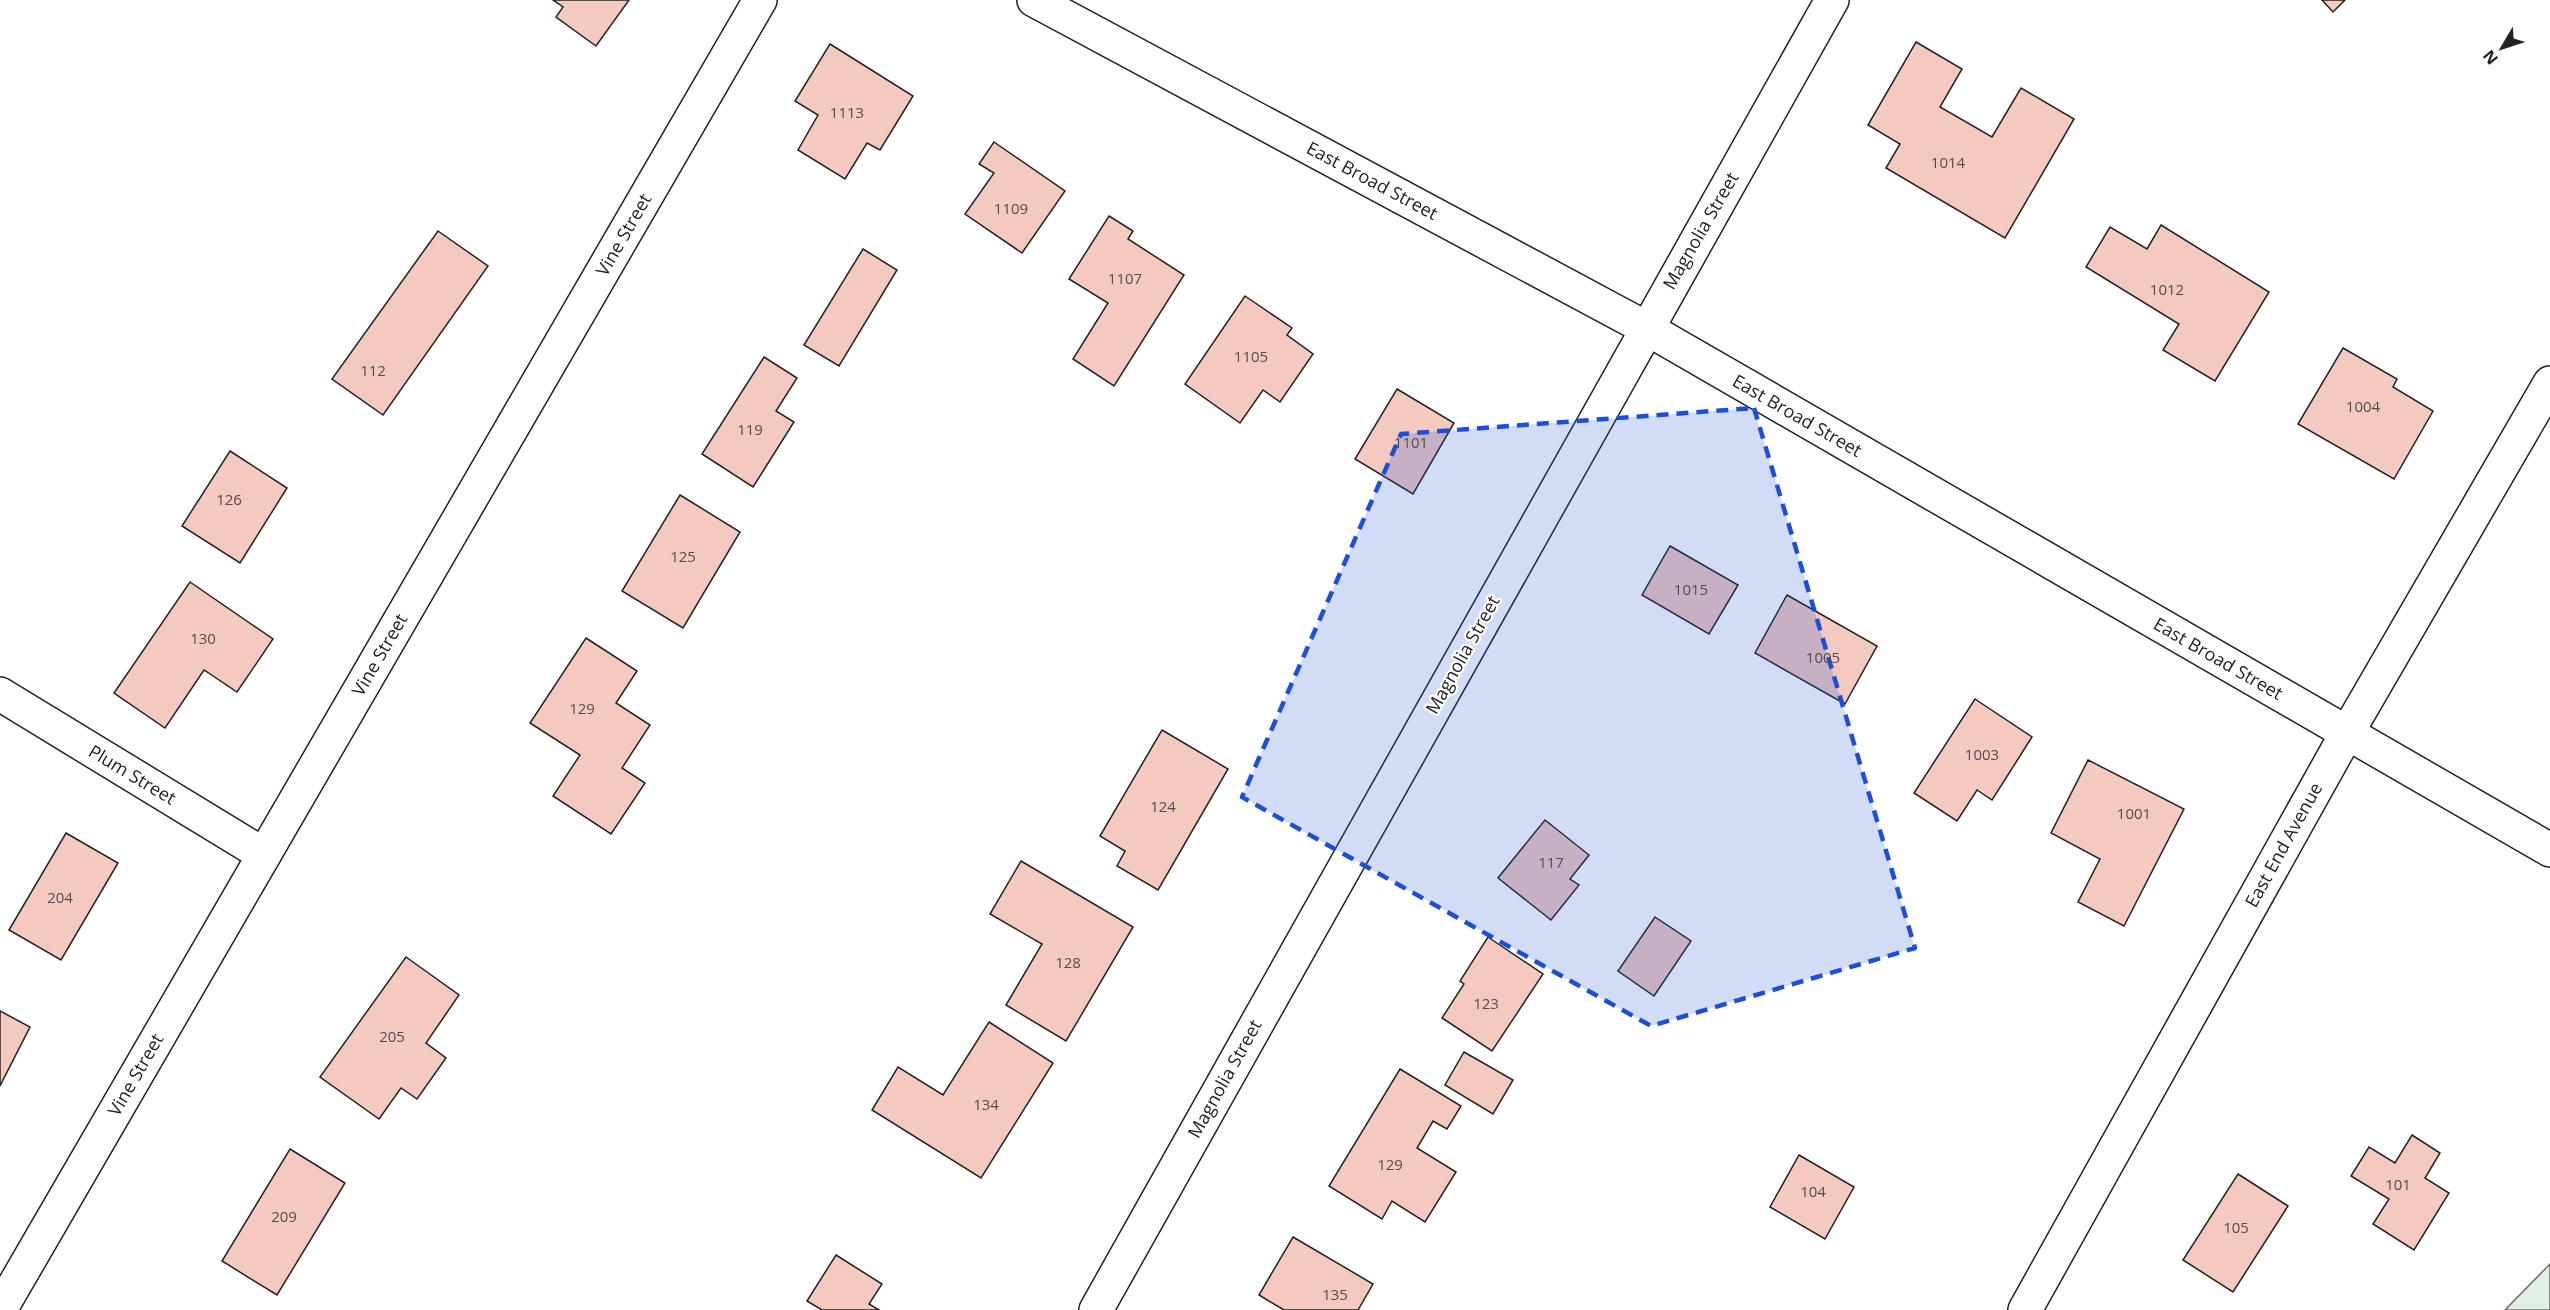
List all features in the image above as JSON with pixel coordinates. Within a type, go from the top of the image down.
[{"type":"street","name":"Vine Street","points":[[0,1310],[760,0]]},
{"type":"street","name":"East Broad Street","points":[[1034,0],[1646,328],[2550,850]]},
{"type":"street","name":"Magnolia Street","points":[[1096,1310],[1832,0]]},
{"type":"street","name":"East End Avenue","points":[[2025,1310],[2347,733],[2550,383]]},
{"type":"street","name":"Plum Street","points":[[0,694],[264,855]]},
{"type":"highlighted area","points":[[1754,408],[1915,948],[1651,1026],[1242,797],[1401,434]]},
{"type":"green space","points":[[2550,1264],[2550,1310],[2505,1310]]},
{"type":"building","points":[[553,0],[629,0],[596,46],[556,17],[563,7]]},
{"type":"building","points":[[2322,0],[2345,0],[2333,12]]},
{"type":"building","points":[[1916,42],[1962,69],[1940,107],[1992,137],[2021,88],[2074,119],[2005,238],[1886,168],[1900,144],[1868,125]]},
{"type":"building","points":[[830,44],[913,96],[880,150],[867,143],[845,179],[798,150],[818,115],[795,101]]},
{"type":"building","points":[[994,142],[1065,191],[1022,253],[965,214],[994,173],[979,164]]},
{"type":"building","points":[[1109,216],[1133,231],[1128,239],[1184,275],[1114,386],[1073,359],[1108,303],[1069,279]]},
{"type":"building","points":[[2161,225],[2269,292],[2215,381],[2163,350],[2179,324],[2086,267],[2110,227],[2147,249]]},
{"type":"building","points":[[438,231],[488,266],[383,415],[332,379]]},
{"type":"building","points":[[863,249],[897,270],[839,366],[804,345]]},
{"type":"building","points":[[1245,296],[1292,328],[1287,335],[1313,354],[1280,402],[1263,390],[1240,423],[1185,384]]},
{"type":"building","points":[[2343,348],[2397,379],[2393,387],[2433,411],[2394,479],[2298,424]]},
{"type":"building","points":[[764,357],[797,378],[776,411],[794,422],[753,487],[702,454]]},
{"type":"building","points":[[1397,389],[1454,423],[1413,494],[1355,459]]},
{"type":"building","points":[[230,451],[287,488],[240,563],[182,526]]},
{"type":"building","points":[[680,495],[740,532],[683,628],[622,591]]},
{"type":"building","points":[[1670,546],[1738,585],[1709,634],[1642,595]]},
{"type":"building","points":[[190,582],[273,639],[237,692],[204,670],[165,728],[114,693]]},
{"type":"building","points":[[1787,595],[1877,646],[1845,704],[1755,653]]},
{"type":"building","points":[[586,638],[637,671],[616,703],[650,725],[622,768],[645,783],[611,834],[553,796],[580,755],[530,723]]},
{"type":"building","points":[[1975,699],[2032,737],[1992,800],[1977,790],[1957,821],[1914,793]]},
{"type":"building","points":[[1162,730],[1228,769],[1158,890],[1117,866],[1125,851],[1100,836]]},
{"type":"building","points":[[2088,760],[2184,809],[2124,926],[2078,902],[2100,859],[2051,833]]},
{"type":"building","points":[[1545,820],[1589,855],[1570,879],[1579,885],[1551,920],[1498,878]]},
{"type":"building","points":[[66,833],[118,863],[61,960],[9,930]]},
{"type":"building","points":[[1021,861],[1133,927],[1066,1041],[1006,1005],[1042,944],[990,914]]},
{"type":"building","points":[[1655,917],[1691,941],[1654,996],[1618,971]]},
{"type":"building","points":[[1488,937],[1543,974],[1492,1051],[1442,1018],[1464,984],[1460,981]]},
{"type":"building","points":[[406,957],[459,995],[426,1043],[446,1058],[417,1099],[401,1088],[379,1119],[320,1077]]},
{"type":"building","points":[[0,1011],[30,1027],[0,1086]]},
{"type":"building","points":[[989,1022],[1053,1063],[981,1178],[872,1110],[898,1067],[943,1095]]},
{"type":"building","points":[[1464,1052],[1513,1080],[1493,1114],[1445,1085]]},
{"type":"building","points":[[1400,1069],[1461,1106],[1447,1129],[1433,1121],[1417,1148],[1456,1172],[1425,1222],[1392,1201],[1382,1219],[1329,1186]]},
{"type":"building","points":[[2412,1135],[2440,1153],[2425,1178],[2449,1193],[2414,1250],[2373,1224],[2389,1199],[2351,1176],[2369,1147],[2395,1163]]},
{"type":"building","points":[[290,1149],[345,1183],[277,1295],[222,1261]]},
{"type":"building","points":[[1799,1155],[1854,1187],[1825,1239],[1770,1207]]},
{"type":"building","points":[[2238,1174],[2288,1206],[2233,1292],[2183,1260]]},
{"type":"building","points":[[1293,1237],[1373,1284],[1358,1310],[1284,1310],[1259,1295]]},
{"type":"building","points":[[836,1255],[882,1284],[869,1304],[879,1310],[822,1310],[807,1301]]}]
